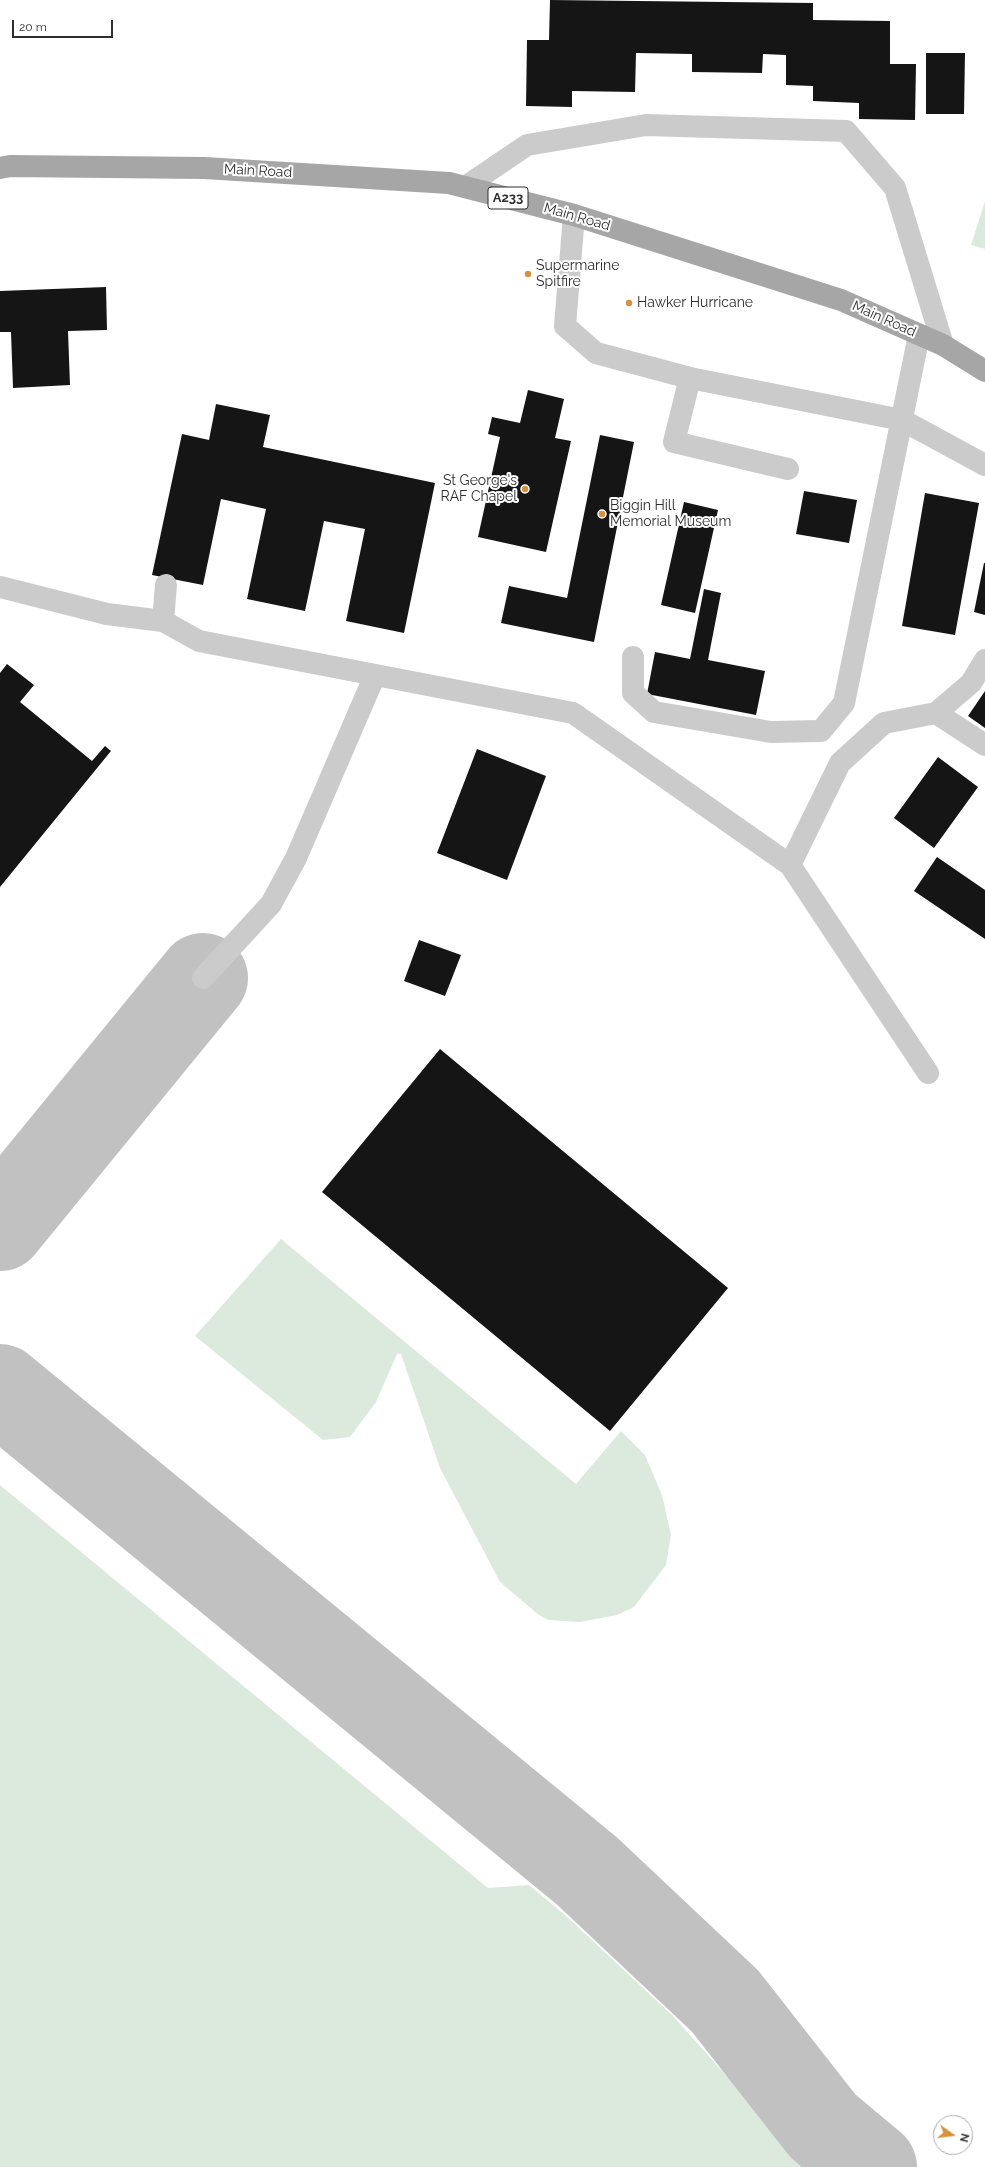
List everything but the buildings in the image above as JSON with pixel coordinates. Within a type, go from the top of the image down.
[{"type":"main road","name":"Main Road","points":[[0,168],[10,166],[204,168],[449,183],[574,215],[840,300],[943,345],[985,371]]},
{"type":"street","points":[[465,187],[527,145],[646,125],[846,131],[895,188],[943,345]]},
{"type":"street","points":[[574,215],[565,326],[596,353],[690,378],[902,420],[985,465]]},
{"type":"street","points":[[633,656],[633,693],[654,712],[771,732],[821,731],[844,703],[919,335]]},
{"type":"street","points":[[690,378],[674,442],[788,469]]},
{"type":"street","points":[[163,621],[166,585]]},
{"type":"street","points":[[0,587],[107,614],[163,621],[199,641],[573,713],[790,865],[928,1073]]},
{"type":"street","points":[[790,865],[840,763],[884,723],[936,713],[971,683],[985,660]]},
{"type":"street","points":[[204,978],[271,904],[296,858],[375,675]]},
{"type":"street","points":[[936,713],[985,745]]},
{"type":"green space","points":[[985,201],[985,249],[971,245]]},
{"type":"green space","points":[[281,1239],[576,1484],[621,1431],[645,1455],[662,1495],[671,1535],[666,1565],[634,1607],[617,1615],[580,1622],[548,1620],[539,1615],[500,1582],[440,1468],[401,1354],[397,1354],[376,1402],[350,1437],[323,1440],[195,1336]]},
{"type":"green space","points":[[0,1485],[488,1888],[529,1885],[565,1915],[673,2016],[800,2158],[811,2167],[0,2167]]},
{"type":"taxiway","points":[[0,1226],[203,978]]},
{"type":"taxiway","points":[[0,1389],[587,1871],[725,2001],[823,2126],[872,2167]]},
{"type":"place","name":"Supermarine Spitfire","points":[[528,274]]},
{"type":"place","name":"Hawker Hurricane","points":[[629,303]]},
{"type":"place","name":"St George's RAF Chapel","points":[[525,489]]},
{"type":"place","name":"Biggin Hill Memorial Museum","points":[[602,514]]}]
